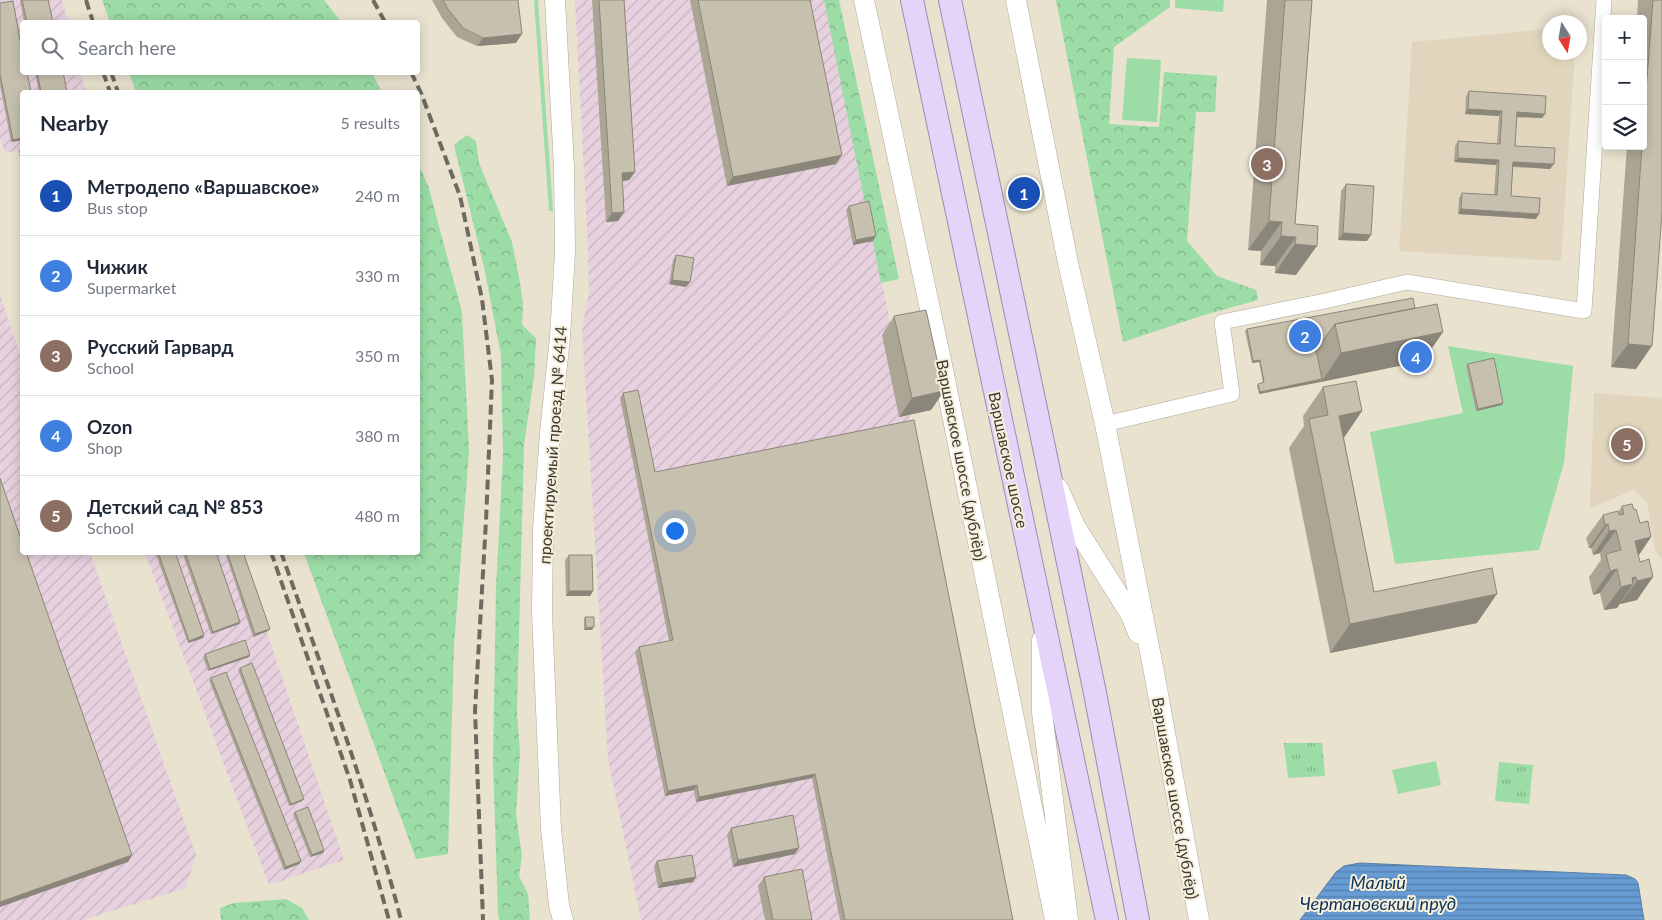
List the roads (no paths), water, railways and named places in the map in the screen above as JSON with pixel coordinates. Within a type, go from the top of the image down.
[{"type":"main road","name":"проектируемый проезд № 6414","points":[[555,0],[564,167],[564,252],[560,337],[543,529],[542,613],[551,829],[559,906],[563,920]]},
{"type":"main road","name":"Варшавское шоссе (дублёр)","points":[[864,0],[944,374],[1055,920]]},
{"type":"main road","name":"Варшавское шоссе","points":[[912,0],[1107,920]]},
{"type":"main road","points":[[950,0],[1095,693],[1138,920]]},
{"type":"main road","name":"Варшавское шоссе (дублёр)","points":[[1016,0],[1068,263],[1105,424],[1154,672],[1198,920]]},
{"type":"main road","points":[[1048,466],[1075,526],[1131,615],[1154,672]]},
{"type":"main road","points":[[1042,612],[1042,712],[1068,920]]},
{"type":"street","points":[[1105,424],[1232,394],[1222,322],[1407,282],[1584,311],[1604,0]]},
{"type":"water","name":"Малый Чертановский пруд","points":[[1360,863],[1626,875],[1635,879],[1638,883],[1644,920],[1300,920],[1336,872],[1344,866]]},
{"type":"railway","points":[[86,0],[92,20]]},
{"type":"railway","points":[[373,0],[384,20]]},
{"type":"railway","points":[[104,75],[109,90]]},
{"type":"railway","points":[[112,75],[117,90]]},
{"type":"railway","points":[[412,75],[420,90]]},
{"type":"railway","points":[[420,91],[460,196],[482,299],[492,380],[475,711],[483,920]]},
{"type":"railway","points":[[272,555],[350,780],[389,920]]},
{"type":"railway","points":[[282,555],[375,827],[401,920]]},
{"type":"place","name":"Русский Гарвард","points":[[1267,164]]},
{"type":"place","name":"Метродепо «Варшавское»","points":[[1024,193]]},
{"type":"place","name":"Чижик","points":[[1305,336]]},
{"type":"place","name":"Ozon","points":[[1416,357]]},
{"type":"place","name":"Детский сад № 853","points":[[1627,444]]}]
